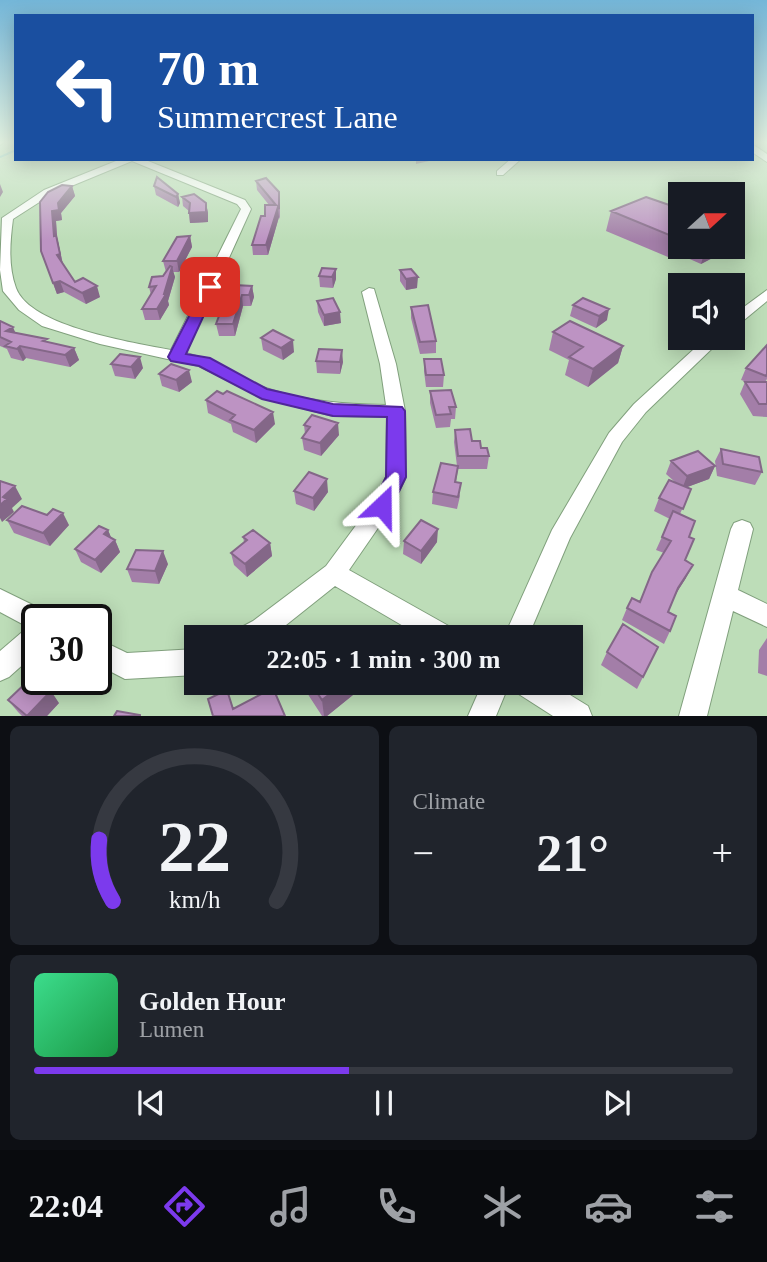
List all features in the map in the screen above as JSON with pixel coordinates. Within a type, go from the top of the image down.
[{"type":"street","points":[[93,174],[48,192],[8,218],[3,249],[10,291],[24,307],[47,323],[105,341],[204,362],[262,393],[333,410],[396,411]]},
{"type":"street","points":[[171,174],[241,202],[246,209],[176,357]]},
{"type":"street","points":[[267,625],[334,573],[382,506],[396,477],[396,411],[388,364],[369,292]]},
{"type":"street","points":[[745,312],[767,294]]},
{"type":"street","points":[[521,625],[560,536],[615,438],[640,408],[702,350]]},
{"type":"street","points":[[693,716],[727,596],[742,529]]},
{"type":"street","points":[[334,573],[424,625]]},
{"type":"street","points":[[727,596],[767,616]]},
{"type":"street","points":[[0,600],[21,611]]},
{"type":"street","points":[[0,668],[21,649]]},
{"type":"street","points":[[112,659],[125,666],[184,663]]},
{"type":"street","points":[[482,716],[491,695]]},
{"type":"street","points":[[544,695],[578,716]]},
{"type":"building","points":[[157,177],[178,194],[176,197],[154,186]]},
{"type":"building","points":[[266,178],[279,192],[279,209],[278,207],[266,245],[252,245],[261,216],[265,216],[265,205],[276,205],[256,181]]},
{"type":"building","points":[[62,185],[72,186],[58,203],[59,210],[52,211],[54,236],[56,235],[60,254],[57,255],[75,282],[83,278],[97,286],[82,293],[60,281],[53,283],[41,251],[40,202],[48,192]]},
{"type":"building","points":[[194,194],[206,203],[206,212],[189,213],[190,203],[182,197]]},
{"type":"building","points":[[646,197],[668,205],[668,235],[611,211]]},
{"type":"building","points":[[190,236],[177,261],[163,261],[177,237]]},
{"type":"building","points":[[170,266],[172,267],[166,294],[157,309],[142,309],[156,286],[149,287],[152,277],[163,276]]},
{"type":"building","points":[[322,268],[336,269],[332,277],[319,276]]},
{"type":"building","points":[[411,269],[418,277],[406,279],[400,270]]},
{"type":"building","points":[[234,285],[252,286],[249,295],[242,295],[233,324],[216,324],[222,308],[225,308]]},
{"type":"building","points":[[333,298],[340,312],[324,315],[317,301]]},
{"type":"building","points":[[583,298],[609,309],[599,316],[573,305]]},
{"type":"building","points":[[428,305],[436,341],[420,342],[411,307]]},
{"type":"building","points":[[0,321],[13,327],[6,331],[47,339],[43,341],[74,348],[65,355],[20,346],[17,349],[5,346],[11,342],[0,337]]},
{"type":"building","points":[[570,321],[623,346],[593,369],[569,357],[583,347],[553,332]]},
{"type":"building","points":[[273,330],[293,340],[281,348],[261,338]]},
{"type":"building","points":[[767,345],[766,376],[746,368]]},
{"type":"building","points":[[319,349],[342,350],[340,362],[316,361]]},
{"type":"building","points":[[120,354],[140,357],[131,367],[111,364]]},
{"type":"building","points":[[424,359],[441,359],[444,375],[426,375]]},
{"type":"building","points":[[171,364],[189,370],[176,380],[159,374]]},
{"type":"building","points":[[745,382],[767,382],[767,404],[759,404]]},
{"type":"building","points":[[451,390],[456,407],[449,407],[451,414],[436,415],[430,391]]},
{"type":"building","points":[[217,391],[223,394],[227,391],[273,412],[254,430],[230,420],[235,415],[206,400]]},
{"type":"building","points":[[312,415],[338,423],[320,443],[302,438],[310,427],[304,425]]},
{"type":"building","points":[[470,429],[472,441],[480,441],[481,448],[487,448],[489,456],[458,456],[455,430]]},
{"type":"building","points":[[721,449],[759,457],[762,472],[723,464]]},
{"type":"building","points":[[698,451],[715,466],[687,476],[671,461]]},
{"type":"building","points":[[441,463],[458,466],[455,482],[461,483],[458,497],[433,492]]},
{"type":"building","points":[[309,472],[327,479],[313,498],[294,491]]},
{"type":"building","points":[[669,480],[691,489],[683,509],[659,498]]},
{"type":"building","points":[[0,481],[15,486],[3,497],[7,499],[0,505]]},
{"type":"building","points":[[22,506],[47,515],[53,509],[63,513],[43,533],[7,520]]},
{"type":"building","points":[[673,511],[695,521],[689,537],[694,539],[685,560],[693,565],[678,588],[668,612],[676,616],[670,631],[627,608],[632,598],[640,602],[652,572],[671,541],[662,537]]},
{"type":"building","points":[[421,520],[438,529],[421,551],[404,541]]},
{"type":"building","points":[[99,526],[108,530],[104,534],[115,540],[95,560],[75,549]]},
{"type":"building","points":[[253,530],[270,543],[245,564],[231,553],[247,540],[243,537]]},
{"type":"building","points":[[136,550],[163,551],[155,571],[127,569]]},
{"type":"building","points":[[623,624],[658,647],[643,677],[607,652]]},
{"type":"building","points":[[21,688],[21,695],[47,695],[27,716],[8,700]]},
{"type":"building","points":[[216,695],[229,695],[233,709],[260,695],[276,695],[285,716],[213,716],[208,699]]},
{"type":"building","points":[[117,711],[140,715],[140,716],[114,716]]},
{"type":"route","points":[[210,287],[176,357],[204,362],[262,393],[333,410],[396,411],[396,477],[382,506]]}]
